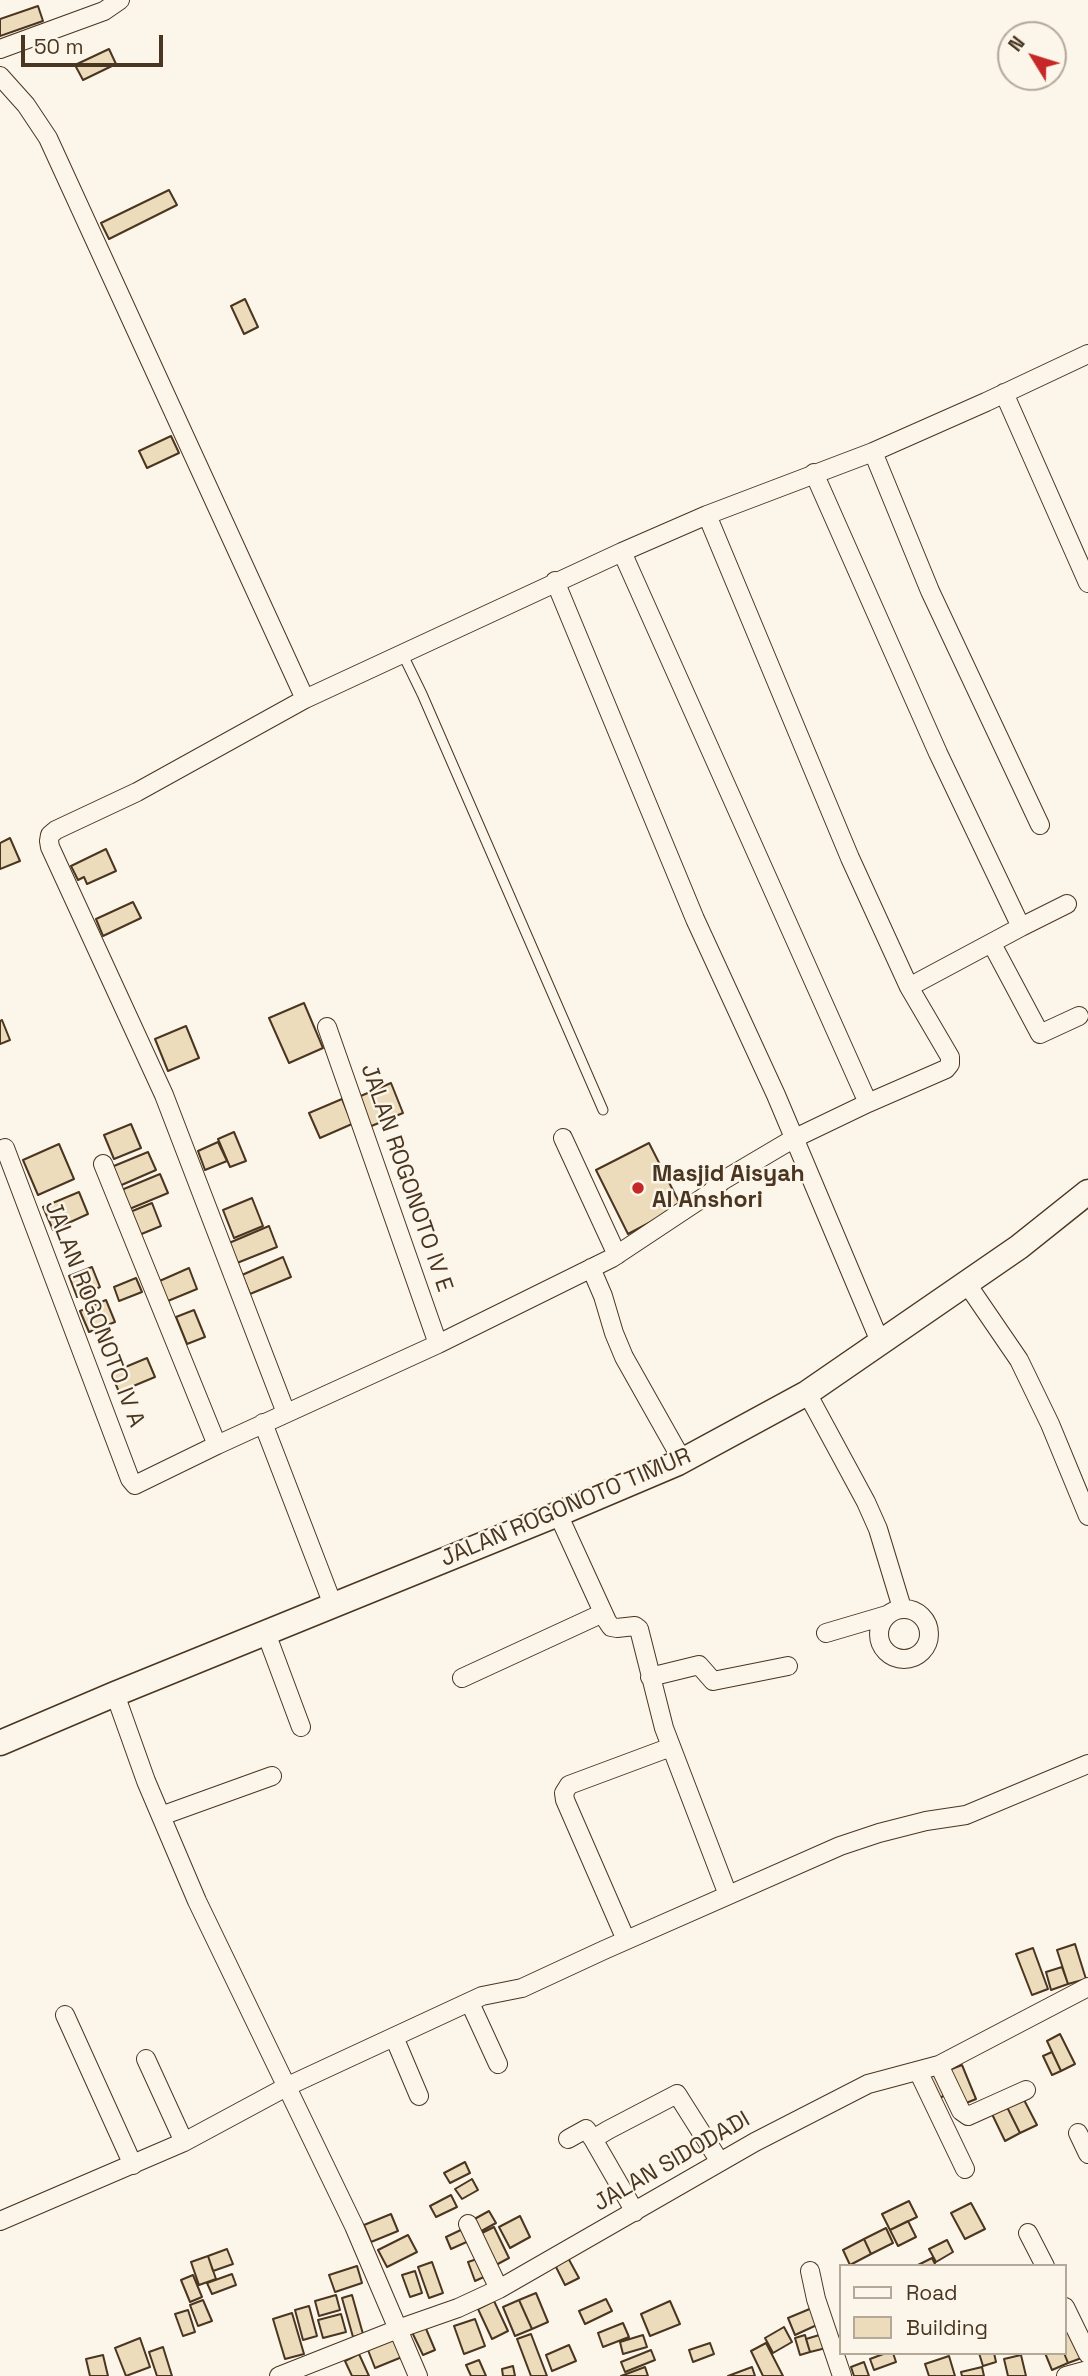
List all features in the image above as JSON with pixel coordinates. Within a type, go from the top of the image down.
[{"type":"main road","name":"JALAN ROGONOTO TIMUR","points":[[0,1743],[558,1514],[682,1460],[807,1393],[1019,1247],[1088,1192]]},
{"type":"street","points":[[0,49],[104,11],[120,0]]},
{"type":"street","points":[[0,76],[26,105],[48,138],[305,699]]},
{"type":"street","points":[[286,1413],[164,1095],[50,847],[50,835],[137,792],[305,699],[555,581],[707,515],[873,452],[1088,354]]},
{"type":"street","points":[[1004,393],[1088,583]]},
{"type":"street","points":[[873,452],[930,591],[1040,825]]},
{"type":"street","points":[[814,473],[937,753],[1021,928]]},
{"type":"street","points":[[103,1164],[217,1445],[438,1344],[617,1255],[710,1193],[722,1181],[793,1139],[946,1069],[950,1064],[950,1056],[909,987],[830,810],[707,515]]},
{"type":"street","points":[[622,552],[868,1103]]},
{"type":"street","points":[[555,581],[695,919],[776,1095],[881,1344]]},
{"type":"street","points":[[909,987],[1067,904]]},
{"type":"street","points":[[992,944],[1040,1034],[1079,1016]]},
{"type":"street","name":"JALAN ROGONOTO IV E","points":[[327,1027],[438,1344]]},
{"type":"street","points":[[563,1138],[617,1255]]},
{"type":"street","name":"JALAN ROGONOTO IV A","points":[[5,1148],[130,1479],[135,1485],[217,1445]]},
{"type":"street","points":[[591,1268],[624,1357],[682,1460]]},
{"type":"street","points":[[967,1284],[1019,1360],[1050,1424],[1088,1516]]},
{"type":"street","points":[[807,1393],[878,1529],[894,1611],[827,1633]]},
{"type":"street","points":[[263,1423],[333,1605]]},
{"type":"street","points":[[558,1514],[611,1627],[635,1626],[639,1629],[671,1747],[729,1895]]},
{"type":"street","points":[[462,1678],[603,1613]]},
{"type":"street","points":[[266,1633],[301,1727]]},
{"type":"street","points":[[650,1677],[699,1665],[713,1681],[788,1666]]},
{"type":"street","points":[[116,1694],[161,1816],[197,1901],[354,2226],[418,2376]]},
{"type":"street","points":[[626,1940],[565,1800],[565,1793],[569,1785],[671,1747]]},
{"type":"street","points":[[0,2221],[184,2142],[288,2085],[482,1996],[522,1988],[841,1846],[903,1827],[966,1815],[1088,1764]]},
{"type":"street","points":[[161,1816],[272,1776]]},
{"type":"street","name":"JALAN SIDODADI","points":[[279,2376],[499,2290],[755,2142],[868,2084],[939,2065],[1088,1987]]},
{"type":"street","points":[[470,2003],[498,2064]]},
{"type":"street","points":[[65,2015],[133,2165]]},
{"type":"street","points":[[394,2037],[419,2096]]},
{"type":"street","points":[[146,2059],[184,2142]]},
{"type":"street","points":[[939,2065],[961,2111],[968,2116],[1026,2090]]},
{"type":"street","points":[[918,2070],[965,2169]]},
{"type":"street","points":[[593,2139],[670,2095],[677,2094],[720,2162]]},
{"type":"street","points":[[568,2138],[586,2129],[635,2212]]},
{"type":"street","points":[[1079,2133],[1088,2154]]},
{"type":"street","points":[[468,2224],[499,2290]]},
{"type":"street","points":[[1028,2233],[1044,2264]]},
{"type":"street","points":[[810,2271],[816,2300],[842,2376]]},
{"type":"street","points":[[1067,2311],[1088,2354]]},
{"type":"street","points":[[1066,2376],[1088,2370]]},
{"type":"lane","points":[[402,653],[603,1110]]},
{"type":"building","points":[[38,6],[43,21],[0,36],[0,19]]},
{"type":"building","points":[[109,49],[116,64],[83,80],[75,65]]},
{"type":"building","points":[[169,190],[177,205],[109,239],[101,223]]},
{"type":"building","points":[[245,299],[258,327],[244,334],[231,306]]},
{"type":"building","points":[[171,436],[179,453],[147,468],[139,451]]},
{"type":"building","points":[[10,838],[20,861],[0,869],[0,843]]},
{"type":"building","points":[[106,849],[116,871],[87,884],[84,877],[78,880],[71,866]]},
{"type":"building","points":[[133,902],[141,918],[103,936],[96,919]]},
{"type":"building","points":[[304,1003],[323,1048],[289,1063],[269,1018]]},
{"type":"building","points":[[2,1020],[10,1040],[0,1044],[0,1021]]},
{"type":"building","points":[[186,1026],[199,1058],[168,1071],[155,1039]]},
{"type":"building","points":[[391,1083],[403,1113],[369,1127],[356,1098]]},
{"type":"building","points":[[342,1099],[352,1124],[320,1138],[309,1113]]},
{"type":"building","points":[[131,1124],[141,1148],[114,1159],[104,1135]]},
{"type":"building","points":[[234,1132],[246,1161],[230,1167],[218,1139]]},
{"type":"building","points":[[218,1142],[227,1161],[205,1170],[198,1151]]},
{"type":"building","name":"Masjid Aisyah Al Anshori","points":[[649,1143],[681,1206],[628,1234],[596,1170]]},
{"type":"building","points":[[59,1144],[74,1179],[38,1195],[23,1160]]},
{"type":"building","points":[[148,1152],[156,1170],[117,1187],[109,1168]]},
{"type":"building","points":[[160,1174],[168,1193],[127,1210],[119,1191]]},
{"type":"building","points":[[79,1192],[88,1214],[53,1230],[43,1207]]},
{"type":"building","points":[[252,1198],[263,1226],[234,1238],[223,1210]]},
{"type":"building","points":[[152,1203],[161,1226],[139,1235],[130,1212]]},
{"type":"building","points":[[269,1226],[277,1247],[237,1263],[229,1243]]},
{"type":"building","points":[[283,1257],[291,1277],[250,1294],[242,1275]]},
{"type":"building","points":[[92,1267],[100,1287],[77,1297],[69,1276]]},
{"type":"building","points":[[189,1268],[197,1289],[163,1303],[155,1283]]},
{"type":"building","points":[[136,1278],[142,1292],[119,1301],[114,1287]]},
{"type":"building","points":[[106,1300],[115,1322],[89,1332],[80,1311]]},
{"type":"building","points":[[194,1310],[205,1337],[187,1344],[176,1317]]},
{"type":"building","points":[[147,1358],[155,1377],[119,1392],[111,1373]]},
{"type":"building","points":[[1075,1944],[1086,1979],[1068,1984],[1057,1950]]},
{"type":"building","points":[[1033,1948],[1048,1989],[1032,1995],[1016,1954]]},
{"type":"building","points":[[1062,1967],[1068,1984],[1051,1990],[1046,1972]]},
{"type":"building","points":[[1060,2034],[1075,2064],[1061,2071],[1047,2041]]},
{"type":"building","points":[[1052,2052],[1061,2071],[1052,2075],[1043,2056]]},
{"type":"building","points":[[962,2065],[976,2099],[959,2106],[944,2072]]},
{"type":"building","points":[[939,2069],[950,2093],[933,2101],[923,2077]]},
{"type":"building","points":[[1022,2096],[1037,2125],[1020,2133],[1006,2105]]},
{"type":"building","points":[[1006,2105],[1020,2133],[1005,2141],[991,2112]]},
{"type":"building","points":[[465,2162],[470,2173],[450,2183],[444,2173]]},
{"type":"building","points":[[472,2179],[478,2190],[462,2199],[455,2189]]},
{"type":"building","points":[[451,2195],[457,2207],[436,2217],[430,2206]]},
{"type":"building","points":[[909,2201],[917,2217],[890,2230],[882,2214]]},
{"type":"building","points":[[971,2203],[985,2229],[965,2239],[951,2213]]},
{"type":"building","points":[[489,2211],[496,2223],[476,2234],[469,2222]]},
{"type":"building","points":[[391,2214],[398,2231],[371,2242],[364,2225]]},
{"type":"building","points":[[520,2216],[530,2237],[510,2248],[499,2227]]},
{"type":"building","points":[[908,2221],[916,2237],[898,2246],[890,2230]]},
{"type":"building","points":[[494,2227],[509,2258],[494,2266],[478,2235]]},
{"type":"building","points":[[465,2228],[471,2240],[451,2249],[446,2237]]},
{"type":"building","points":[[886,2228],[893,2243],[871,2254],[864,2239]]},
{"type":"building","points":[[408,2235],[417,2252],[387,2267],[378,2250]]},
{"type":"building","points":[[864,2239],[871,2254],[850,2264],[843,2250]]},
{"type":"building","points":[[947,2240],[953,2252],[936,2262],[929,2249]]},
{"type":"building","points":[[227,2249],[233,2264],[213,2271],[208,2256]]},
{"type":"building","points":[[208,2256],[216,2279],[199,2285],[191,2262]]},
{"type":"building","points":[[567,2256],[579,2278],[565,2285],[554,2263]]},
{"type":"building","points":[[480,2258],[486,2276],[475,2281],[468,2262]]},
{"type":"building","points":[[932,2258],[935,2264],[920,2264]]},
{"type":"building","points":[[432,2262],[443,2293],[429,2298],[418,2267]]},
{"type":"building","points":[[357,2266],[362,2283],[335,2292],[329,2275]]},
{"type":"building","points":[[415,2271],[422,2293],[410,2297],[402,2275]]},
{"type":"building","points":[[232,2274],[236,2285],[212,2294],[207,2283]]},
{"type":"building","points":[[193,2275],[202,2297],[190,2302],[181,2280]]},
{"type":"building","points":[[536,2293],[548,2322],[532,2329],[519,2300]]},
{"type":"building","points":[[336,2295],[340,2310],[319,2316],[315,2301]]},
{"type":"building","points":[[352,2295],[363,2334],[353,2337],[342,2298]]},
{"type":"building","points":[[606,2299],[612,2311],[585,2324],[579,2311]]},
{"type":"building","points":[[203,2300],[212,2321],[198,2326],[190,2305]]},
{"type":"building","points":[[519,2300],[532,2329],[515,2336],[503,2307]]},
{"type":"building","points":[[494,2301],[508,2331],[492,2339],[478,2309]]},
{"type":"building","points":[[670,2301],[680,2324],[650,2336],[641,2314]]},
{"type":"building","points":[[309,2306],[317,2336],[303,2340],[295,2310]]},
{"type":"building","points":[[812,2308],[819,2324],[795,2335],[788,2318]]},
{"type":"building","points":[[188,2310],[195,2332],[183,2336],[175,2314]]},
{"type":"building","points":[[292,2313],[304,2354],[285,2359],[273,2319]]},
{"type":"building","points":[[341,2314],[346,2332],[323,2338],[318,2320]]},
{"type":"building","points":[[475,2319],[485,2346],[464,2354],[454,2326]]},
{"type":"building","points":[[623,2323],[629,2337],[603,2347],[598,2333]]},
{"type":"building","points":[[424,2324],[435,2350],[423,2355],[411,2330]]},
{"type":"building","points":[[784,2327],[792,2342],[773,2353],[765,2338]]},
{"type":"building","points":[[1075,2328],[1087,2356],[1068,2363],[1065,2355],[1067,2355],[1067,2331]]},
{"type":"building","points":[[826,2333],[830,2347],[810,2352],[806,2339]]},
{"type":"building","points":[[393,2334],[402,2357],[375,2368],[366,2345]]},
{"type":"building","points":[[531,2334],[547,2376],[531,2376],[517,2339]]},
{"type":"building","points":[[643,2335],[647,2347],[623,2354],[620,2342]]},
{"type":"building","points":[[805,2335],[810,2352],[800,2355],[795,2338]]},
{"type":"building","points":[[140,2338],[150,2367],[126,2376],[115,2348]]},
{"type":"building","points":[[710,2343],[714,2354],[693,2362],[689,2350]]},
{"type":"building","points":[[766,2343],[783,2376],[763,2376],[751,2351]]},
{"type":"building","points":[[569,2345],[576,2361],[552,2371],[546,2355]]},
{"type":"building","points":[[163,2347],[172,2376],[157,2376],[149,2352]]},
{"type":"building","points":[[651,2350],[655,2360],[625,2372],[621,2362]]},
{"type":"building","points":[[359,2354],[369,2376],[352,2376],[345,2361]]},
{"type":"building","points":[[103,2355],[108,2376],[90,2376],[86,2359]]},
{"type":"building","points":[[881,2355],[894,2355],[896,2362],[874,2370],[870,2359]]},
{"type":"building","points":[[980,2355],[994,2355],[996,2362],[983,2366]]},
{"type":"building","points":[[1021,2355],[1026,2376],[1008,2376],[1004,2359]]},
{"type":"building","points":[[1046,2355],[1065,2355],[1068,2363],[1052,2370]]},
{"type":"building","points":[[949,2356],[955,2376],[929,2376],[925,2364]]},
{"type":"building","points":[[479,2360],[486,2376],[471,2376],[466,2365]]},
{"type":"building","points":[[864,2362],[869,2376],[854,2376],[851,2367]]},
{"type":"building","points":[[513,2366],[515,2376],[503,2376],[502,2369]]},
{"type":"building","points":[[645,2367],[648,2376],[621,2376]]},
{"type":"building","points":[[752,2367],[755,2376],[728,2376]]},
{"type":"building","points":[[982,2367],[984,2376],[962,2376],[961,2372]]},
{"type":"place","name":"Masjid Aisyah Al Anshori","points":[[638,1188]]}]
